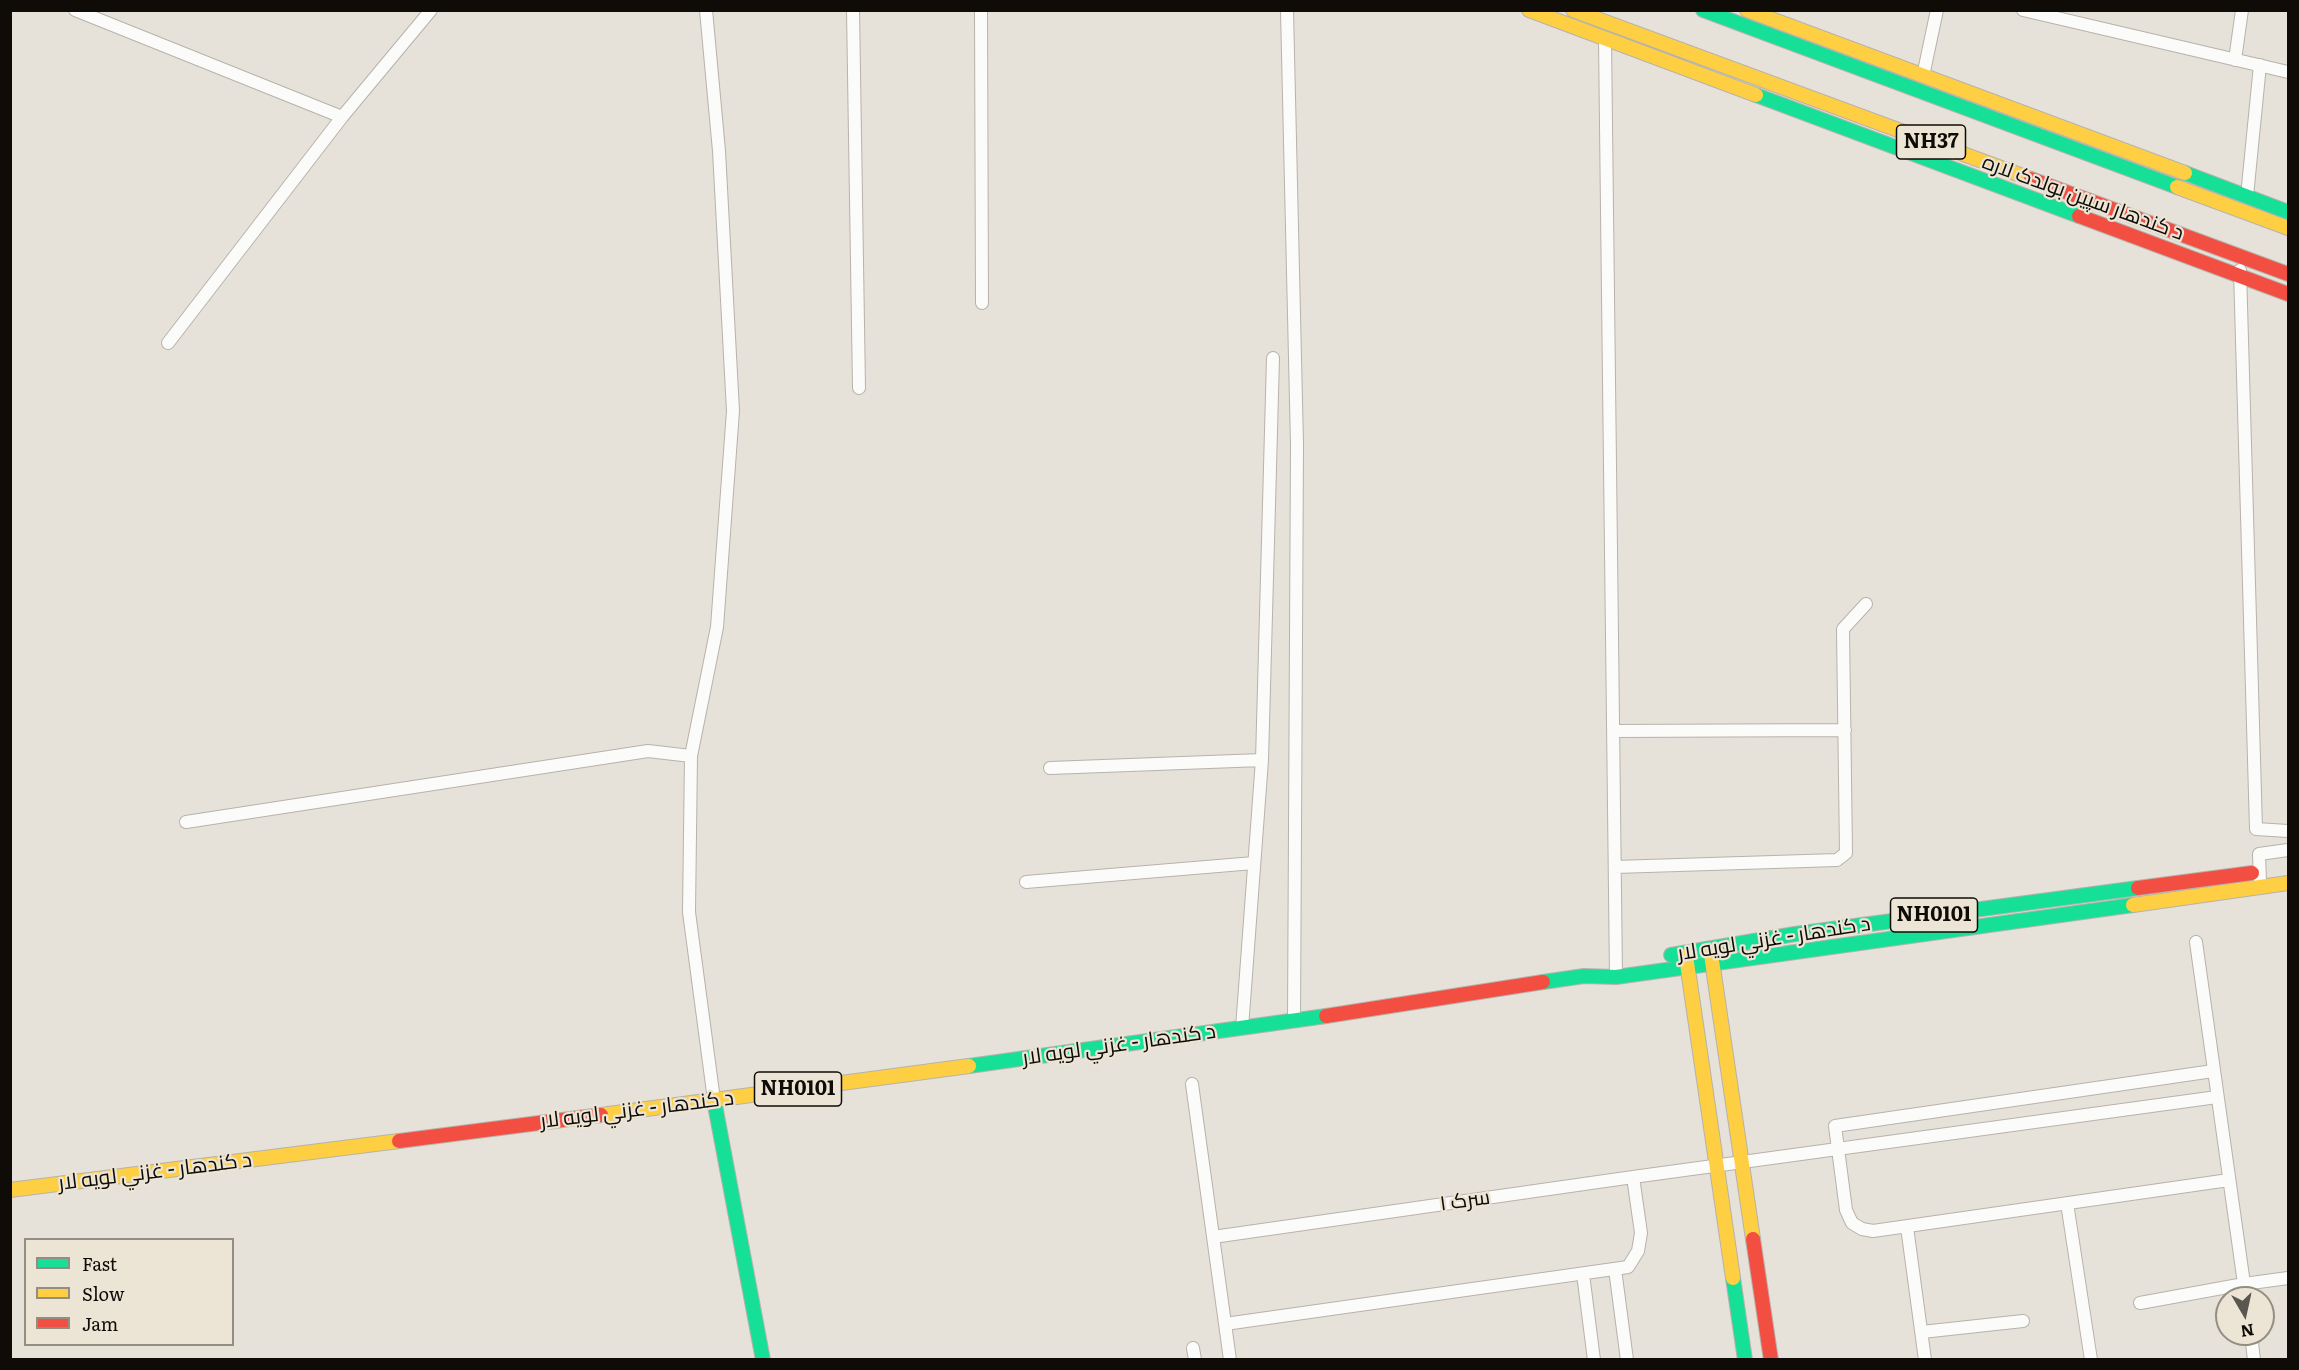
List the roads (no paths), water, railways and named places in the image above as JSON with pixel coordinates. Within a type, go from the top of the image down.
[{"type":"main road","points":[[1529,10],[2289,294]]},
{"type":"main road","name":"د کندهار سپین بولدک لاره","points":[[1573,10],[2289,274]]},
{"type":"main road","name":"د کندهار سپین بولدک لاره","points":[[1703,10],[2289,228]]},
{"type":"main road","points":[[1747,10],[2289,212]]},
{"type":"main road","name":"د کندهار - غزني لويه لار","points":[[1616,970],[1657,957],[1712,963],[2272,874]]},
{"type":"main road","name":"د کندهار - غزني لويه لار","points":[[10,1190],[714,1100],[1294,1021],[1687,959],[1710,948],[1830,929],[2208,877],[2272,874],[2289,883]]},
{"type":"main road","points":[[1710,948],[1771,1359]]},
{"type":"main road","points":[[1687,959],[1744,1359]]},
{"type":"main road","points":[[714,1100],[760,1359]]},
{"type":"street","points":[[75,10],[342,117]]},
{"type":"street","points":[[168,343],[342,117],[430,10]]},
{"type":"street","points":[[706,10],[719,151],[734,411],[717,627],[691,756],[689,912],[714,1100]]},
{"type":"street","points":[[853,10],[859,388]]},
{"type":"street","points":[[981,10],[982,303]]},
{"type":"street","points":[[1287,10],[1298,445],[1294,1021]]},
{"type":"street","points":[[1923,76],[1937,10]]},
{"type":"street","points":[[2023,10],[2289,72]]},
{"type":"street","points":[[2235,60],[2242,10]]},
{"type":"street","points":[[1605,39],[1616,970]]},
{"type":"street","points":[[2247,196],[2260,65]]},
{"type":"street","points":[[2240,256],[2256,829],[2289,831]]},
{"type":"street","points":[[1242,1028],[1262,760],[1273,358]]},
{"type":"street","points":[[1615,867],[1837,860],[1846,853],[1844,629],[1866,604]]},
{"type":"street","points":[[1614,730],[1845,730]]},
{"type":"street","points":[[186,822],[648,751],[691,756]]},
{"type":"street","points":[[1050,768],[1262,760]]},
{"type":"street","points":[[2272,874],[2259,854],[2289,850]]},
{"type":"street","points":[[1026,882],[1254,862]]},
{"type":"street","points":[[2196,942],[2244,1284]]},
{"type":"street","points":[[2213,1071],[1835,1126],[1846,1210],[1852,1223],[1862,1229],[1873,1231],[2229,1180]]},
{"type":"street","points":[[1192,1084],[1230,1359]]},
{"type":"street","name":"سرک ۱","points":[[1213,1237],[2217,1097]]},
{"type":"street","points":[[1225,1324],[1628,1267],[1638,1251],[1641,1233],[1633,1177]]},
{"type":"street","points":[[2067,1203],[2091,1359]]},
{"type":"street","points":[[1906,1227],[1925,1359]]},
{"type":"street","points":[[1615,1269],[1627,1359]]},
{"type":"street","points":[[1583,1274],[1594,1359]]},
{"type":"street","points":[[2140,1303],[2289,1278]]},
{"type":"street","points":[[1922,1332],[2023,1321]]}]
